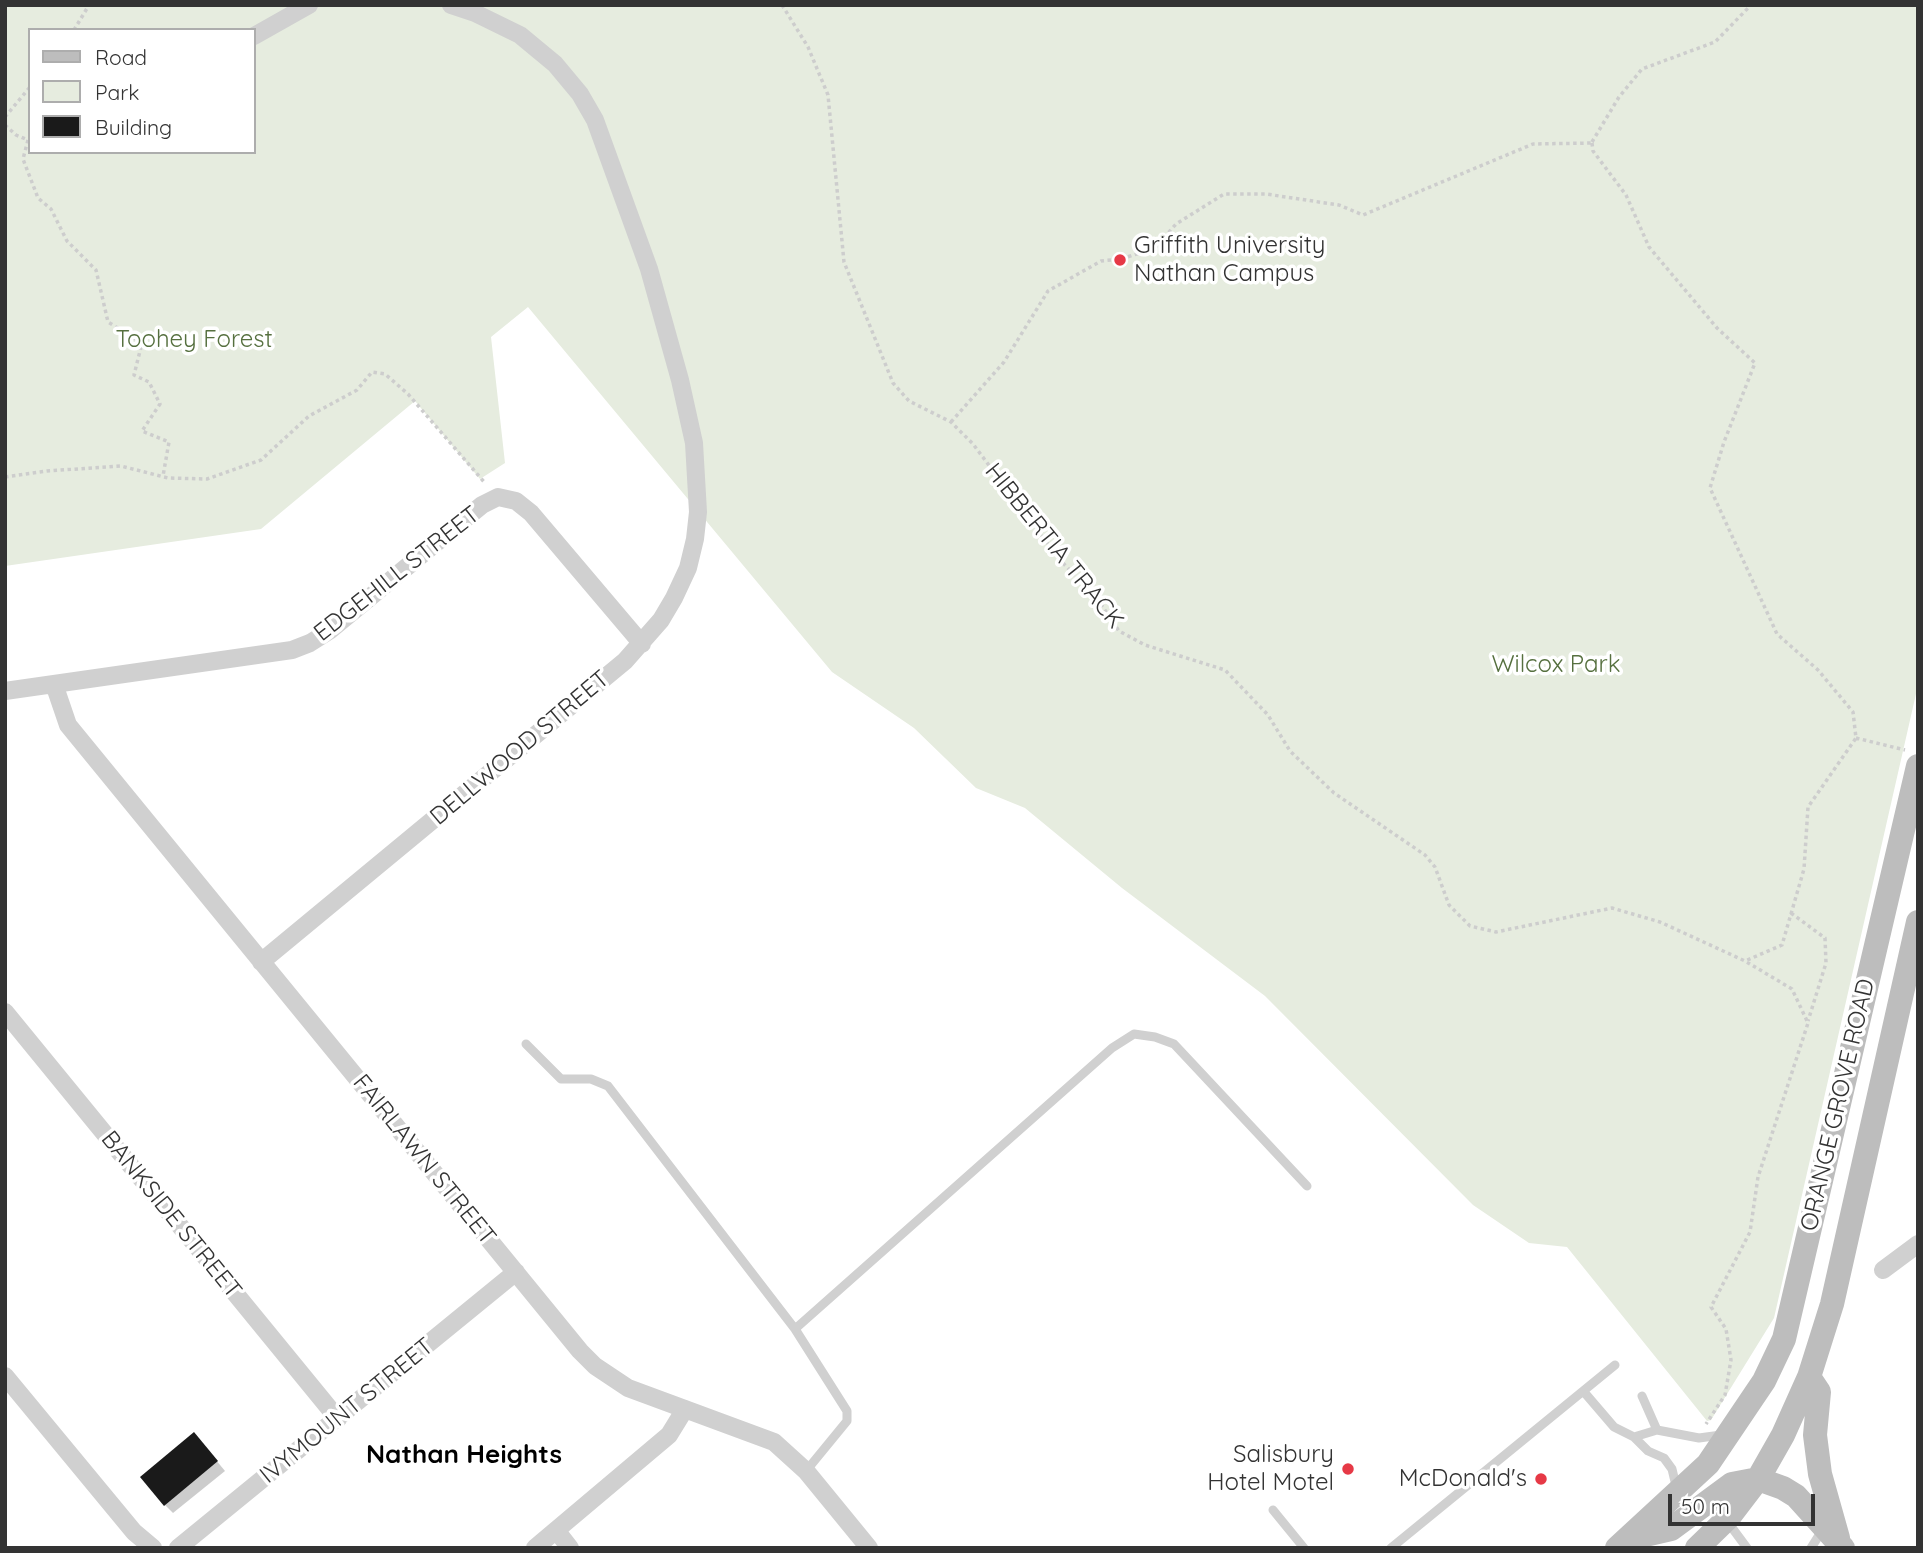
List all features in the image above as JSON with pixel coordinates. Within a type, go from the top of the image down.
[{"type":"main road","name":"ORANGE GROVE ROAD","points":[[1622,1543],[1708,1464],[1763,1381],[1784,1339],[1918,766]]},
{"type":"main road","name":"ORANGE GROVE ROAD","points":[[1697,1548],[1726,1520],[1758,1479],[1783,1435],[1809,1377],[1832,1304],[1918,922]]},
{"type":"main road","points":[[1809,1377],[1819,1392],[1815,1435],[1820,1474],[1836,1539]]},
{"type":"main road","points":[[1622,1543],[1671,1529],[1732,1484],[1758,1479],[1796,1496],[1836,1539]]},
{"type":"street","points":[[256,35],[309,5]]},
{"type":"street","name":"DELLWOOD STREET","points":[[261,962],[642,644],[661,620],[688,568],[695,539],[698,483],[691,430],[652,281],[594,120],[580,94],[555,65],[520,35],[475,13],[451,5]]},
{"type":"street","name":"EDGEHILL STREET","points":[[5,691],[292,650],[310,643],[329,631],[482,505],[498,497],[516,500],[531,513],[642,644]]},
{"type":"street","name":"FAIRLAWN STREET","points":[[54,684],[68,724],[595,1366],[628,1388],[774,1442],[806,1471],[869,1548]]},
{"type":"street","name":"BANKSIDE STREET","points":[[5,1012],[338,1419]]},
{"type":"street","points":[[1883,1270],[1918,1244]]},
{"type":"street","name":"IVYMOUNT STREET","points":[[178,1548],[516,1272]]},
{"type":"street","points":[[5,1376],[134,1532],[153,1548]]},
{"type":"street","points":[[535,1548],[669,1435],[685,1409]]},
{"type":"street","points":[[556,1530],[570,1548]]},
{"type":"lane","points":[[795,1329],[1112,1048],[1135,1034],[1174,1044],[1307,1186]]},
{"type":"lane","points":[[526,1044],[561,1079],[591,1079],[608,1086],[795,1329],[847,1411],[847,1421],[806,1471]]},
{"type":"lane","points":[[1391,1548],[1615,1365]]},
{"type":"lane","points":[[1584,1392],[1614,1427],[1634,1437],[1648,1451],[1664,1458],[1672,1468],[1678,1494]]},
{"type":"lane","points":[[1642,1396],[1657,1430]]},
{"type":"lane","points":[[1634,1437],[1657,1430],[1699,1438],[1730,1434]]},
{"type":"lane","points":[[1273,1510],[1304,1548]]},
{"type":"lane","points":[[1726,1520],[1747,1548]]},
{"type":"lane","points":[[1811,1548],[1836,1539]]},
{"type":"path","points":[[75,28],[89,5]]},
{"type":"path","name":"HIBBERTIA TRACK","points":[[782,5],[808,47],[828,95],[844,262],[862,312],[883,352],[893,383],[909,401],[951,422],[973,444],[1060,560],[1096,597],[1119,631],[1145,645],[1225,670],[1268,715],[1290,751],[1334,793],[1425,855],[1435,867],[1449,905],[1470,926],[1496,932],[1612,908],[1660,922],[1745,961],[1792,989],[1808,1023]]},
{"type":"path","points":[[1745,961],[1782,945],[1804,869],[1808,807],[1856,738],[1853,712],[1818,670],[1777,634],[1710,488],[1724,442],[1755,363],[1717,328],[1648,247],[1626,195],[1592,150],[1591,143],[1605,125],[1619,97],[1642,69],[1715,41],[1751,5]]},
{"type":"path","points":[[5,117],[28,89]]},
{"type":"path","points":[[5,125],[16,135],[28,141]]},
{"type":"path","points":[[951,422],[1004,362],[1048,291],[1101,261],[1121,260],[1155,248],[1176,224],[1224,194],[1291,198],[1339,205],[1363,215],[1533,144],[1591,143]]},
{"type":"path","points":[[28,144],[23,159],[38,198],[51,209],[67,241],[96,270],[108,322],[142,343],[134,375],[149,382],[159,404],[142,431],[169,442],[163,476]]},
{"type":"path","points":[[5,477],[121,466],[163,476],[207,479],[261,460],[309,416],[356,390],[372,372],[385,374],[408,394],[498,497]]},
{"type":"path","points":[[1856,738],[1918,754]]},
{"type":"path","points":[[1699,1438],[1725,1395],[1731,1360],[1726,1329],[1711,1307],[1750,1232],[1758,1177],[1826,963],[1825,938],[1791,913]]},
{"type":"green space","points":[[5,5],[1918,5],[1918,685],[1774,1318],[1711,1420],[1707,1421],[1567,1247],[1529,1243],[1473,1205],[1265,996],[1122,888],[1025,808],[976,788],[914,728],[832,672],[528,307],[491,337],[505,463],[480,479],[415,401],[261,529],[5,566]]},
{"type":"building","points":[[194,1432],[218,1461],[164,1506],[140,1477]]},
{"type":"place","name":"Griffith University Nathan Campus","points":[[1120,260]]},
{"type":"place","name":"Salisbury Hotel Motel","points":[[1348,1469]]},
{"type":"place","name":"McDonald's","points":[[1541,1479]]},
{"type":"district","name":"Nathan Heights","points":[[464,1455]]},
{"type":"park label","name":"Toohey Forest","points":[[194,340]]},
{"type":"park label","name":"Wilcox Park","points":[[1556,665]]}]
